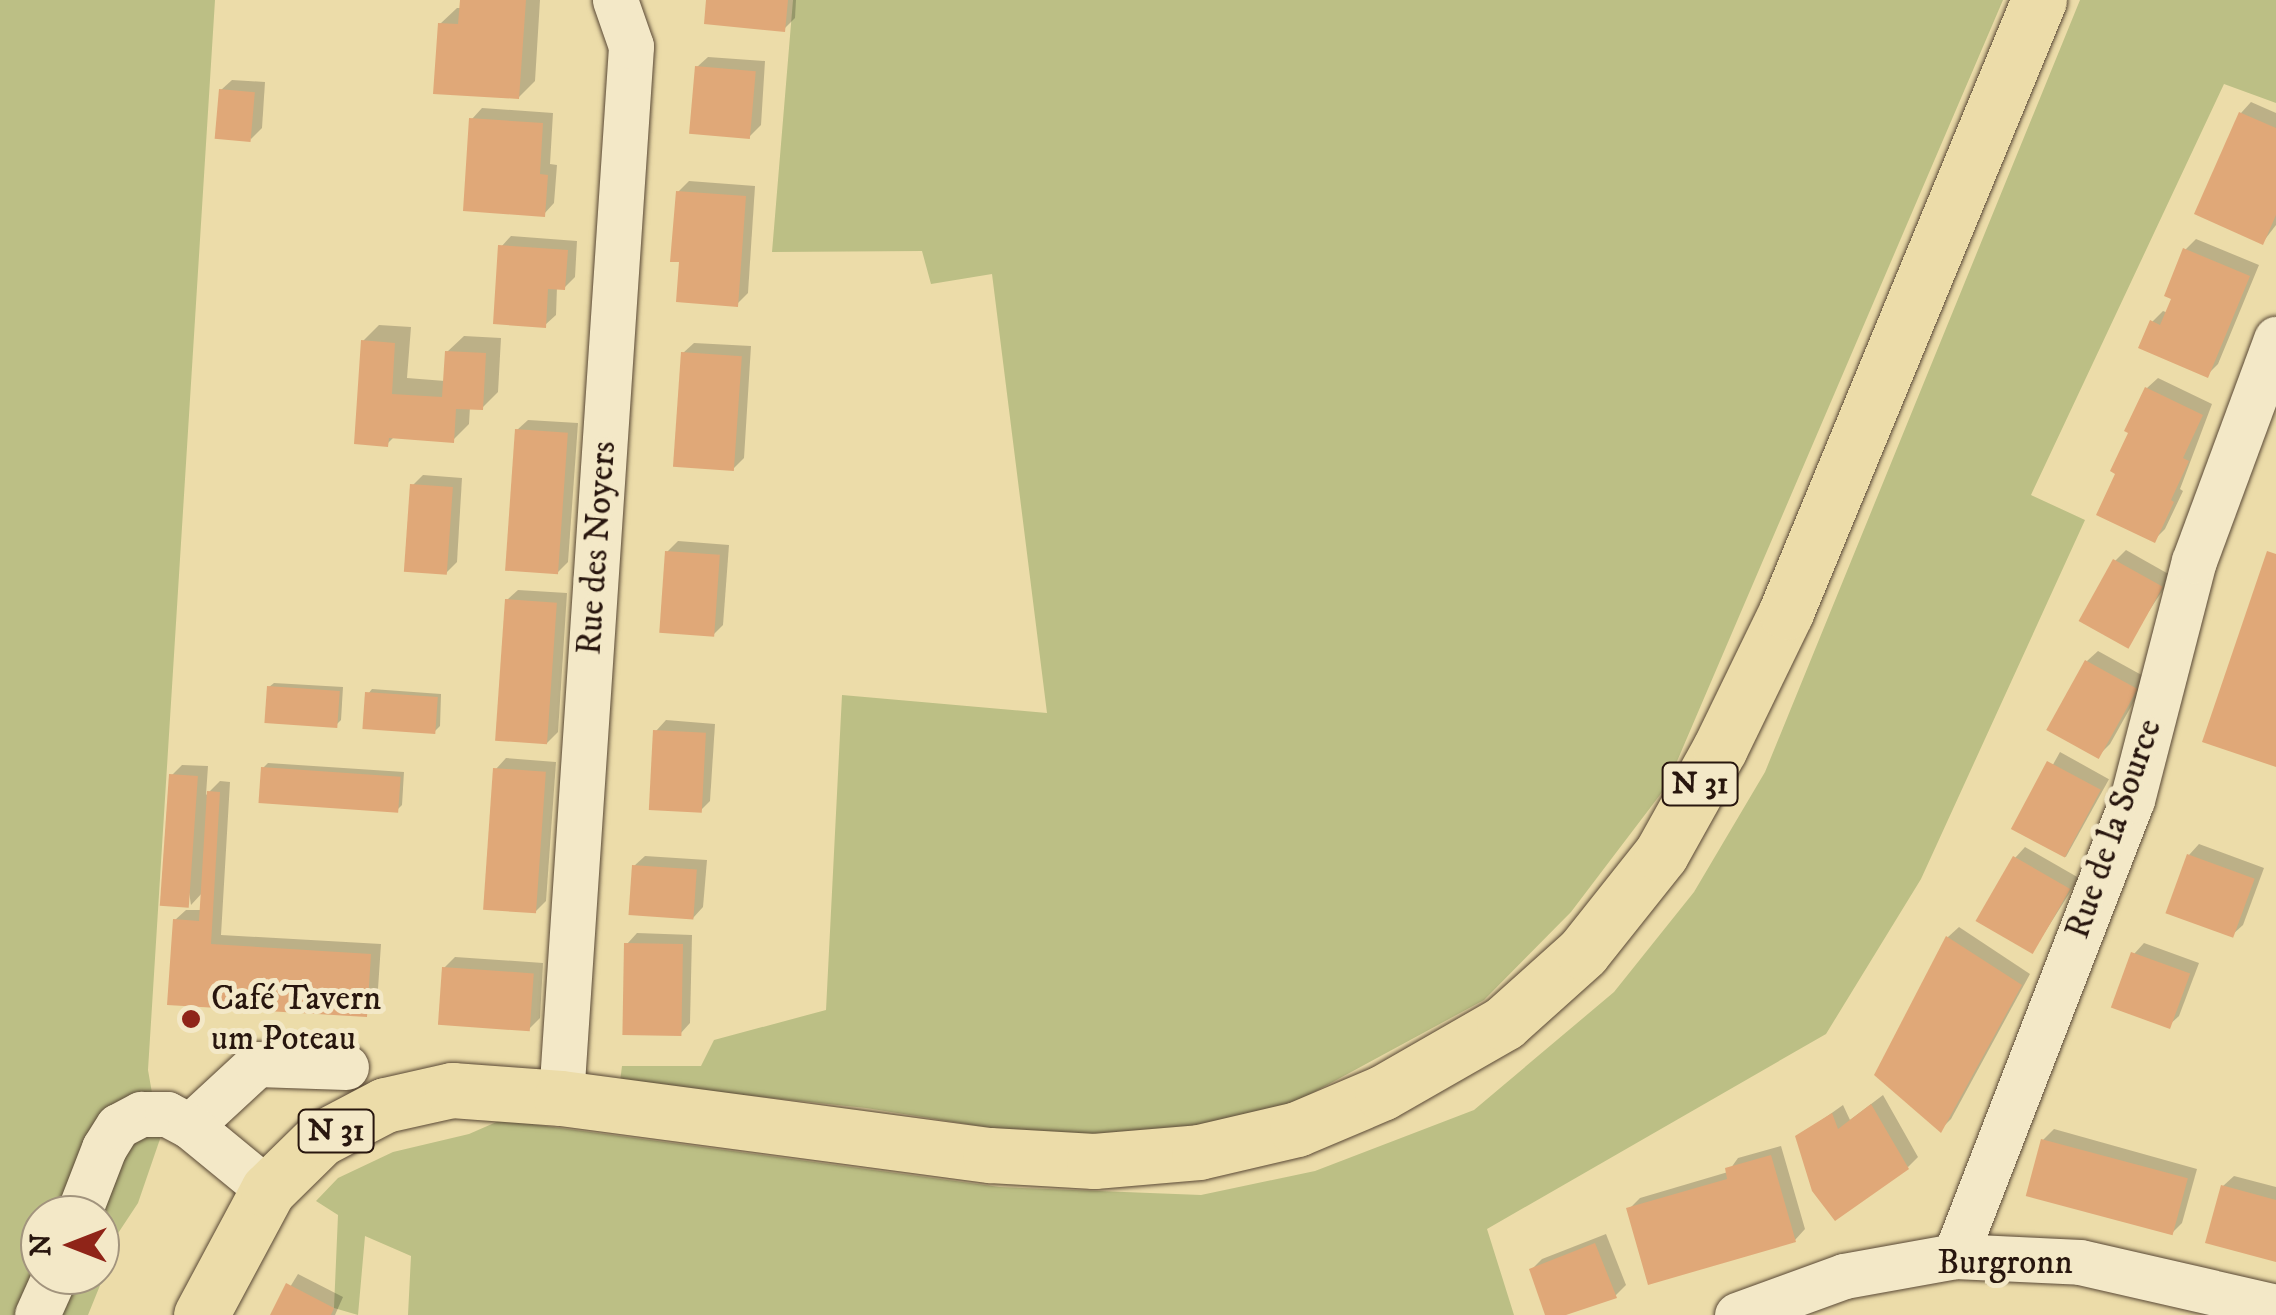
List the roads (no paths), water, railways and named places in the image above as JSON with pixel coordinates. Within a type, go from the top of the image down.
[{"type":"main road","name":"N 31","points":[[201,1315],[268,1190],[320,1139],[384,1105],[452,1090],[560,1098],[990,1155],[1094,1161],[1198,1152],[1297,1129],[1382,1092],[1504,1023],[1583,952],[1650,868],[1720,748],[1786,612],[2039,0]]},
{"type":"street","points":[[581,0],[597,0]]},
{"type":"street","name":"Rue des Noyers","points":[[560,1098],[631,46],[615,0]]},
{"type":"street","name":"Rue de la Source","points":[[1955,1256],[2132,800],[2194,560],[2276,339]]},
{"type":"street","points":[[190,1126],[257,1064],[346,1067]]},
{"type":"street","points":[[86,1195],[104,1148],[118,1126],[141,1114],[167,1114],[190,1126],[268,1190]]},
{"type":"street","name":"Burgronn","points":[[1737,1315],[1844,1276],[1955,1256],[2080,1262],[2276,1307]]},
{"type":"place","name":"Café Tavern um Poteau","points":[[191,1019]]}]
